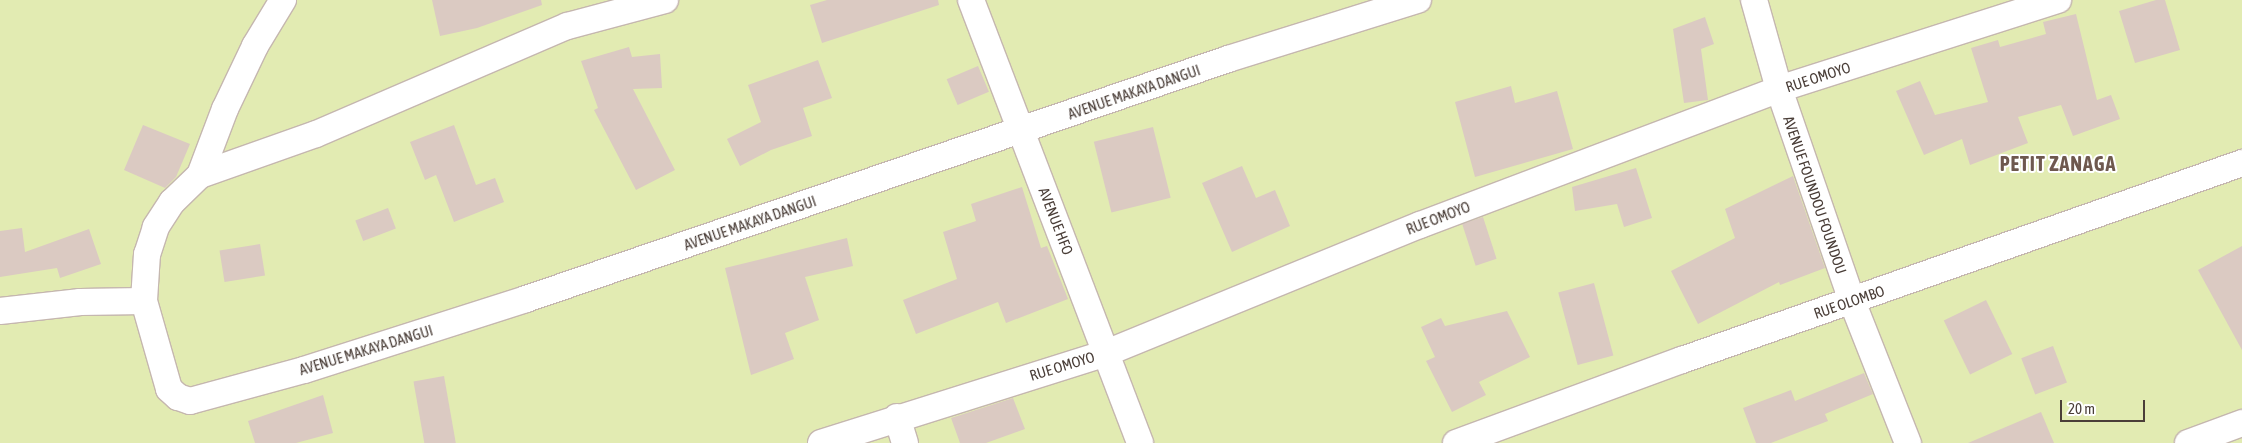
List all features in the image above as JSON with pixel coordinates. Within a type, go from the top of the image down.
[{"type":"street","points":[[200,175],[225,109],[255,46],[283,0]]},
{"type":"street","points":[[200,175],[316,134],[567,26],[666,0]]},
{"type":"street","name":"AVENUE HFO","points":[[971,0],[1140,443]]},
{"type":"street","name":"AVENUE MAKAYA DANGUI","points":[[200,175],[172,202],[156,227],[147,254],[144,302],[169,388],[178,397],[190,401],[304,370],[526,299],[1228,59],[1418,0]]},
{"type":"street","name":"AVENUE FOUNDOU FOUNDOU","points":[[1754,0],[1779,90],[1852,301],[1908,443]]},
{"type":"street","name":"RUE OMOYO","points":[[821,443],[897,417],[1106,352],[1420,225],[1779,90],[2058,0]]},
{"type":"street","name":"RUE OLOMBO","points":[[1456,443],[1682,360],[2242,163]]},
{"type":"street","points":[[0,311],[80,302],[144,302]]},
{"type":"street","points":[[897,417],[905,443]]},
{"type":"street","points":[[2188,443],[2242,423]]},
{"type":"green space","points":[[0,0],[2242,0],[2242,443],[0,443]]},
{"type":"building","points":[[432,0],[541,0],[542,5],[477,28],[440,36]]},
{"type":"building","points":[[827,0],[938,0],[939,5],[822,43],[810,5]]},
{"type":"building","points":[[2156,0],[2165,0],[2180,50],[2135,63],[2119,11]]},
{"type":"building","points":[[2076,14],[2097,100],[2111,95],[2120,119],[2073,136],[2061,105],[2018,117],[2028,143],[1970,165],[1962,139],[1924,155],[1896,91],[1920,81],[1935,115],[1988,102],[1971,48],[1998,40],[2000,47],[2046,34],[2043,22]]},
{"type":"building","points":[[1705,17],[1714,44],[1701,49],[1708,100],[1684,103],[1673,29]]},
{"type":"building","points":[[629,47],[632,57],[660,54],[662,88],[633,89],[675,170],[636,190],[594,110],[598,108],[581,61]]},
{"type":"building","points":[[818,60],[832,98],[803,108],[812,136],[771,150],[740,166],[727,139],[761,122],[748,85]]},
{"type":"building","points":[[978,66],[989,92],[958,105],[947,79]]},
{"type":"building","points":[[1511,86],[1515,103],[1557,91],[1573,149],[1475,177],[1455,102]]},
{"type":"building","points":[[143,125],[190,144],[176,177],[165,188],[124,170]]},
{"type":"building","points":[[454,125],[476,185],[495,178],[504,202],[454,222],[436,175],[425,180],[410,142]]},
{"type":"building","points":[[1153,127],[1171,198],[1111,213],[1094,142]]},
{"type":"building","points":[[1242,166],[1256,198],[1275,190],[1290,226],[1232,252],[1202,183]]},
{"type":"building","points":[[1636,168],[1652,218],[1624,227],[1617,204],[1575,211],[1572,187]]},
{"type":"building","points":[[1793,176],[1825,268],[1780,285],[1779,282],[1698,324],[1671,271],[1735,238],[1725,209]]},
{"type":"building","points":[[1022,187],[1041,248],[1047,246],[1068,299],[1006,323],[998,302],[916,334],[903,300],[957,279],[943,232],[976,221],[971,204]]},
{"type":"building","points":[[388,208],[396,229],[363,241],[355,221]]},
{"type":"building","points":[[1483,217],[1497,259],[1476,266],[1462,224]]},
{"type":"building","points":[[22,228],[25,252],[89,229],[101,264],[60,278],[57,268],[0,277],[0,231]]},
{"type":"building","points":[[847,238],[853,266],[805,277],[819,320],[785,333],[794,359],[751,375],[725,268]]},
{"type":"building","points":[[260,244],[265,276],[225,282],[220,250]]},
{"type":"building","points":[[2242,246],[2242,350],[2198,270]]},
{"type":"building","points":[[1594,283],[1613,355],[1578,365],[1558,293]]},
{"type":"building","points":[[1986,300],[2012,354],[1970,375],[1944,321]]},
{"type":"building","points":[[1507,311],[1530,357],[1479,382],[1486,395],[1452,412],[1426,361],[1435,357],[1421,327],[1441,318],[1445,326]]},
{"type":"building","points":[[2053,346],[2067,382],[2035,395],[2021,358]]},
{"type":"building","points":[[1864,373],[1873,394],[1825,414],[1828,421],[1771,443],[1756,443],[1743,408],[1791,390],[1795,401]]},
{"type":"building","points":[[444,376],[456,443],[424,443],[413,381]]},
{"type":"building","points":[[323,395],[333,433],[296,443],[255,443],[248,421]]},
{"type":"building","points":[[1013,398],[1025,429],[986,443],[960,443],[951,418]]},
{"type":"building","points":[[2041,412],[2054,443],[1968,443]]},
{"type":"district","name":"PETIT ZANAGA","points":[[2058,163]]}]
